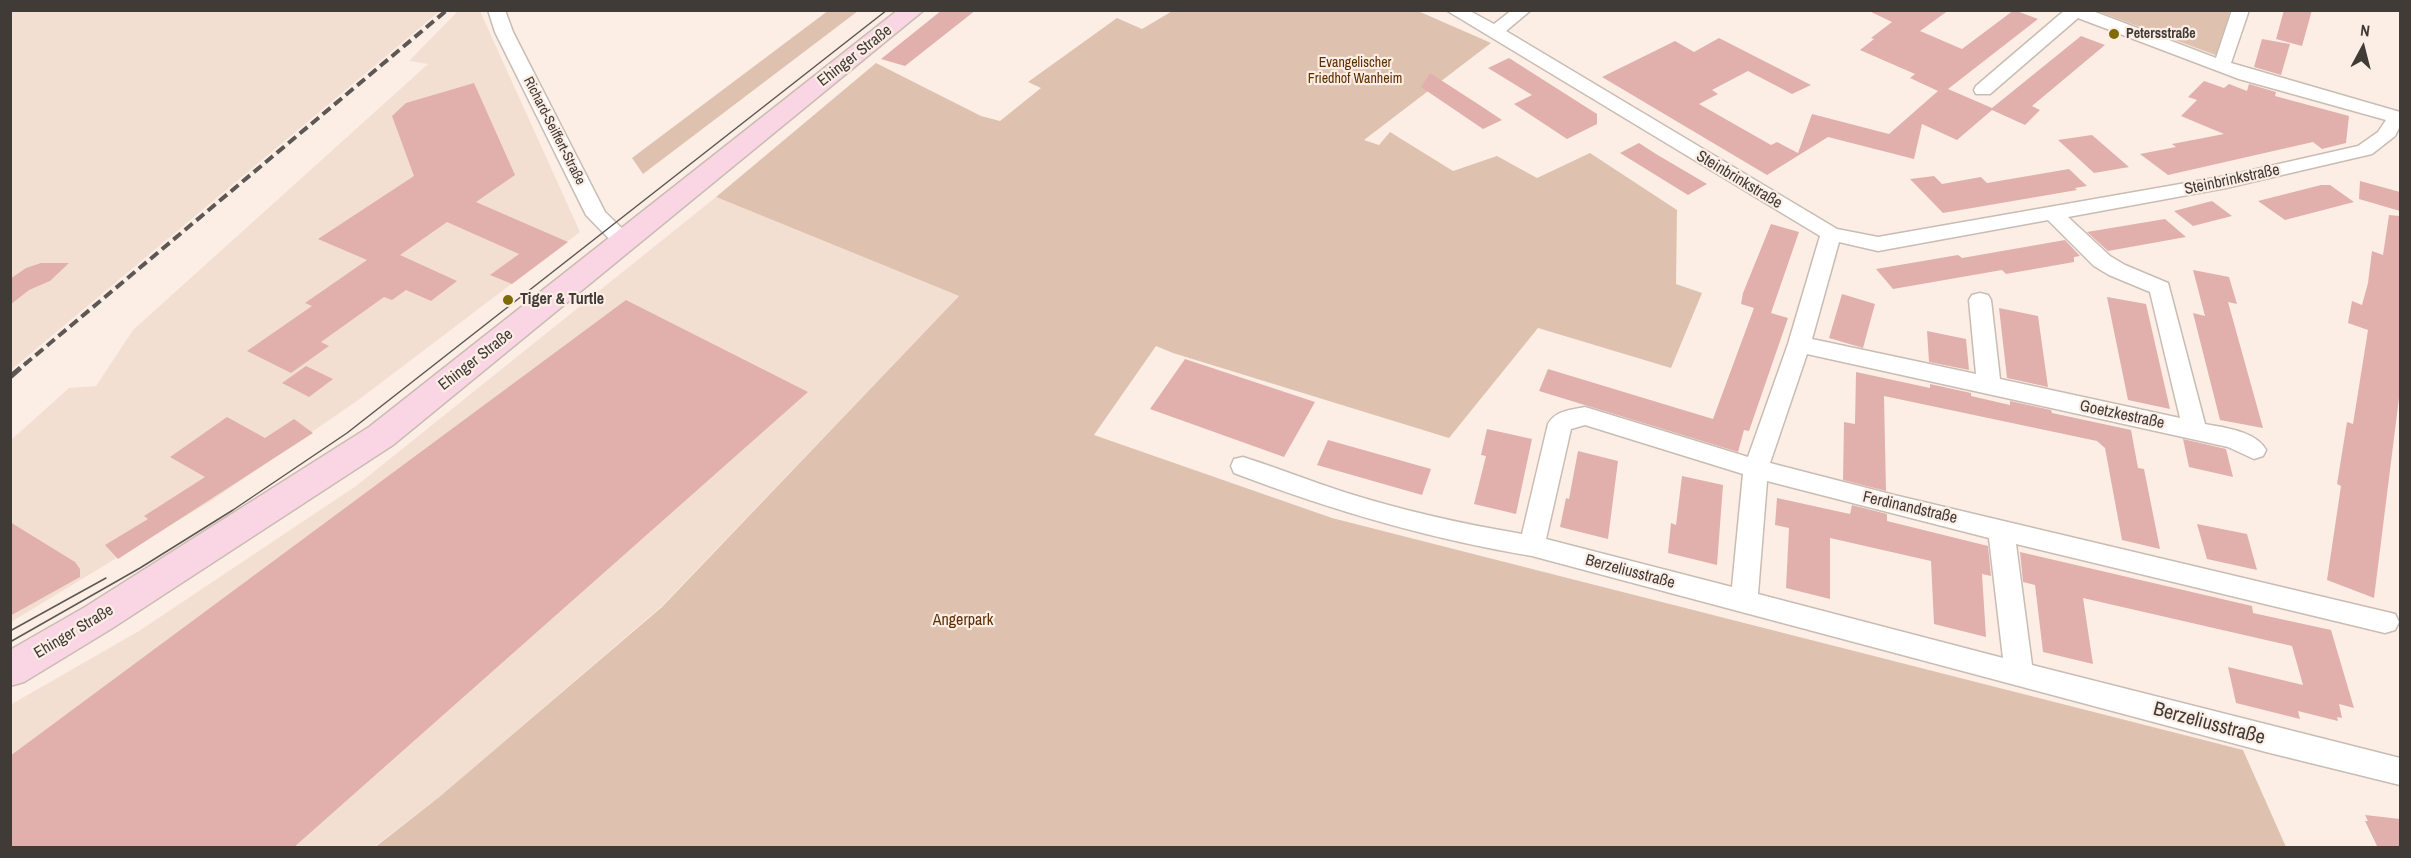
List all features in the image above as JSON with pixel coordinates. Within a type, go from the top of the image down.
[{"type":"street","name":"Richard-Seiffert-Straße","points":[[496,10],[519,63],[596,215],[625,243]]},
{"type":"street","name":"Ehinger Straße","points":[[10,670],[98,618],[381,435],[625,243],[913,10]]},
{"type":"street","name":"Steinbrinkstraße","points":[[1454,10],[1495,32],[1831,234],[1878,244],[2226,183],[2365,150],[2385,136],[2399,118]]},
{"type":"street","points":[[1495,32],[1523,10]]},
{"type":"street","points":[[2220,66],[2225,59],[2241,10]]},
{"type":"street","points":[[1983,90],[2074,11],[2220,66],[2399,118]]},
{"type":"street","points":[[2053,214],[2102,261],[2117,270],[2160,288],[2194,430]]},
{"type":"street","points":[[1744,602],[1756,469],[1799,344],[1831,234]]},
{"type":"street","points":[[1980,300],[1989,387]]},
{"type":"street","name":"Goetzkestraße","points":[[1799,344],[2234,439],[2253,450]]},
{"type":"street","name":"Ferdinandstraße","points":[[1532,546],[1560,424],[1568,418],[1585,416],[1756,469],[2385,622]]},
{"type":"street","name":"Berzeliusstraße","points":[[1243,466],[1362,507],[1532,546],[2400,772]]},
{"type":"street","points":[[2001,529],[2019,674]]},
{"type":"shaded area","points":[[11,11],[440,11],[11,370]]},
{"type":"shaded area","points":[[458,11],[480,11],[580,232],[357,401],[214,499],[11,622],[11,440],[69,388],[96,386],[133,330],[428,64],[409,61]]},
{"type":"shaded area","points":[[716,197],[959,296],[662,606],[438,798],[374,847],[11,847],[10,705],[139,631],[356,486]]},
{"type":"green space","points":[[829,10],[858,11],[643,174],[632,158]]},
{"type":"green space","name":"Angerpark","points":[[1174,10],[1418,11],[1491,43],[1364,140],[1379,145],[1390,132],[1453,171],[1497,156],[1537,178],[1590,153],[1677,210],[1676,284],[1702,293],[1671,368],[1538,328],[1449,438],[1156,346],[1094,435],[1332,518],[2243,750],[2286,847],[374,848],[438,798],[662,607],[959,296],[716,197],[876,63],[981,116],[1000,121],[1041,88],[1028,82],[1117,18],[1142,29]]},
{"type":"green space","points":[[2097,11],[2230,11],[2218,56]]},
{"type":"building","points":[[942,10],[976,10],[905,66],[881,59]]},
{"type":"building","points":[[1867,10],[1949,10],[1920,31],[1962,49],[2014,10],[2038,19],[1948,89],[1992,108],[2081,36],[2105,45],[2032,106],[2040,110],[2025,125],[1992,110],[1957,140],[1922,124],[1914,159],[1828,137],[1767,175],[1602,77],[1675,41],[1694,52],[1719,38],[1811,85],[1792,94],[1748,71],[1712,90],[1718,94],[1699,104],[1771,145],[1777,142],[1798,153],[1812,114],[1889,134],[1938,91],[1910,78],[1915,74],[1860,50],[1892,22]]},
{"type":"building","points":[[2284,10],[2312,10],[2302,46],[2276,39]]},
{"type":"building","points":[[2262,39],[2290,44],[2281,75],[2254,67]]},
{"type":"building","points":[[1509,58],[1597,114],[1597,124],[1567,139],[1514,104],[1532,95],[1488,68]]},
{"type":"building","points":[[1430,73],[1502,120],[1483,129],[1421,87]]},
{"type":"building","points":[[2204,81],[2224,88],[2229,84],[2247,91],[2249,84],[2276,92],[2275,96],[2349,116],[2346,143],[2322,149],[2313,142],[2168,175],[2140,154],[2176,147],[2172,144],[2224,134],[2181,116],[2197,100],[2188,97]]},
{"type":"building","points":[[474,83],[515,175],[476,202],[568,242],[512,284],[490,275],[519,254],[447,222],[400,255],[457,281],[431,301],[406,290],[392,300],[384,297],[321,342],[329,346],[291,373],[247,351],[312,306],[305,303],[367,260],[318,239],[414,176],[392,116],[406,103]]},
{"type":"building","points":[[2092,135],[2129,167],[2094,173],[2058,140]]},
{"type":"building","points":[[1639,143],[1707,184],[1688,195],[1620,153]]},
{"type":"building","points":[[2069,169],[2087,186],[2075,188],[2077,190],[1943,213],[1910,179],[1934,176],[1942,184],[1981,177],[1987,183]]},
{"type":"building","points":[[2360,181],[2400,192],[2400,211],[2359,199]]},
{"type":"building","points":[[2321,185],[2330,185],[2354,202],[2285,220],[2258,201]]},
{"type":"building","points":[[2212,201],[2232,216],[2193,226],[2174,211]]},
{"type":"building","points":[[2389,215],[2400,216],[2400,398],[2374,598],[2327,580],[2341,486],[2337,484],[2347,422],[2353,424],[2368,330],[2348,323],[2352,301],[2362,305],[2368,283],[2372,251],[2383,255]]},
{"type":"building","points":[[2165,219],[2186,237],[2108,251],[2087,232]]},
{"type":"building","points":[[1771,224],[1799,232],[1771,313],[1788,318],[1749,431],[1744,430],[1738,452],[1539,391],[1548,369],[1713,419],[1754,308],[1741,304],[1743,293]]},
{"type":"building","points":[[2065,240],[2080,256],[2074,257],[2074,262],[2006,274],[2002,270],[1893,289],[1876,269],[1958,255],[1962,258]]},
{"type":"building","points":[[41,263],[69,263],[50,281],[29,290],[10,305],[10,279],[26,268]]},
{"type":"building","points":[[2193,270],[2229,277],[2237,304],[2228,302],[2263,428],[2220,420],[2193,313],[2205,316]]},
{"type":"building","points":[[1842,294],[1875,304],[1863,348],[1829,338]]},
{"type":"building","points":[[2107,297],[2146,304],[2170,409],[2128,400]]},
{"type":"building","points":[[626,300],[808,392],[293,848],[10,848],[10,756]]},
{"type":"building","points":[[1999,308],[2038,316],[2048,387],[2007,378]]},
{"type":"building","points":[[1927,331],[1966,339],[1969,370],[1929,362]]},
{"type":"building","points":[[1185,359],[1315,402],[1284,457],[1150,409]]},
{"type":"building","points":[[306,366],[333,379],[309,397],[282,383]]},
{"type":"building","points":[[1856,372],[1930,388],[1930,384],[2010,405],[2010,401],[2051,410],[2052,413],[2131,430],[2138,468],[2144,469],[2160,549],[2122,540],[2105,448],[2097,441],[1884,396],[1886,491],[1843,480],[1844,422],[1855,424]]},
{"type":"building","points":[[227,417],[265,438],[294,419],[313,433],[118,559],[105,545],[148,519],[144,516],[205,477],[170,457]]},
{"type":"building","points":[[1487,429],[1532,439],[1516,514],[1474,504],[1486,456],[1481,455]]},
{"type":"building","points":[[2183,439],[2226,449],[2233,477],[2189,467]]},
{"type":"building","points":[[1328,440],[1431,469],[1422,495],[1317,465]]},
{"type":"building","points":[[1578,451],[1618,461],[1608,539],[1560,527],[1566,498],[1569,499]]},
{"type":"building","points":[[1682,476],[1723,485],[1717,565],[1668,553],[1671,523],[1676,525]]},
{"type":"building","points":[[1777,498],[1850,514],[1852,505],[1887,514],[1887,521],[1988,546],[1991,576],[1982,574],[1986,637],[1934,624],[1931,561],[1830,538],[1830,599],[1786,588],[1789,528],[1775,525]]},
{"type":"building","points":[[10,522],[75,562],[80,569],[80,577],[10,616]]},
{"type":"building","points":[[2197,524],[2247,534],[2257,570],[2207,559]]},
{"type":"building","points":[[2020,552],[2252,606],[2253,613],[2331,630],[2354,708],[2339,704],[2342,718],[2337,717],[2338,721],[2298,711],[2300,719],[2236,703],[2228,667],[2303,685],[2292,646],[2083,598],[2093,664],[2043,652],[2035,585],[2023,582]]},
{"type":"building","points":[[2365,815],[2400,819],[2400,848],[2378,848],[2365,821],[2368,821]]},
{"type":"tram line","points":[[10,642],[140,568],[233,510],[347,433],[887,10]]},
{"type":"tram line","points":[[10,631],[106,578]]},
{"type":"railway","points":[[24,365],[447,10]]},
{"type":"railway","points":[[10,377],[26,363]]},
{"type":"place","name":"Petersstraße","points":[[2114,34]]},
{"type":"place","name":"Tiger & Turtle","points":[[508,300]]},
{"type":"park label","name":"Evangelischer Friedhof Wanheim","points":[[1355,72]]}]
